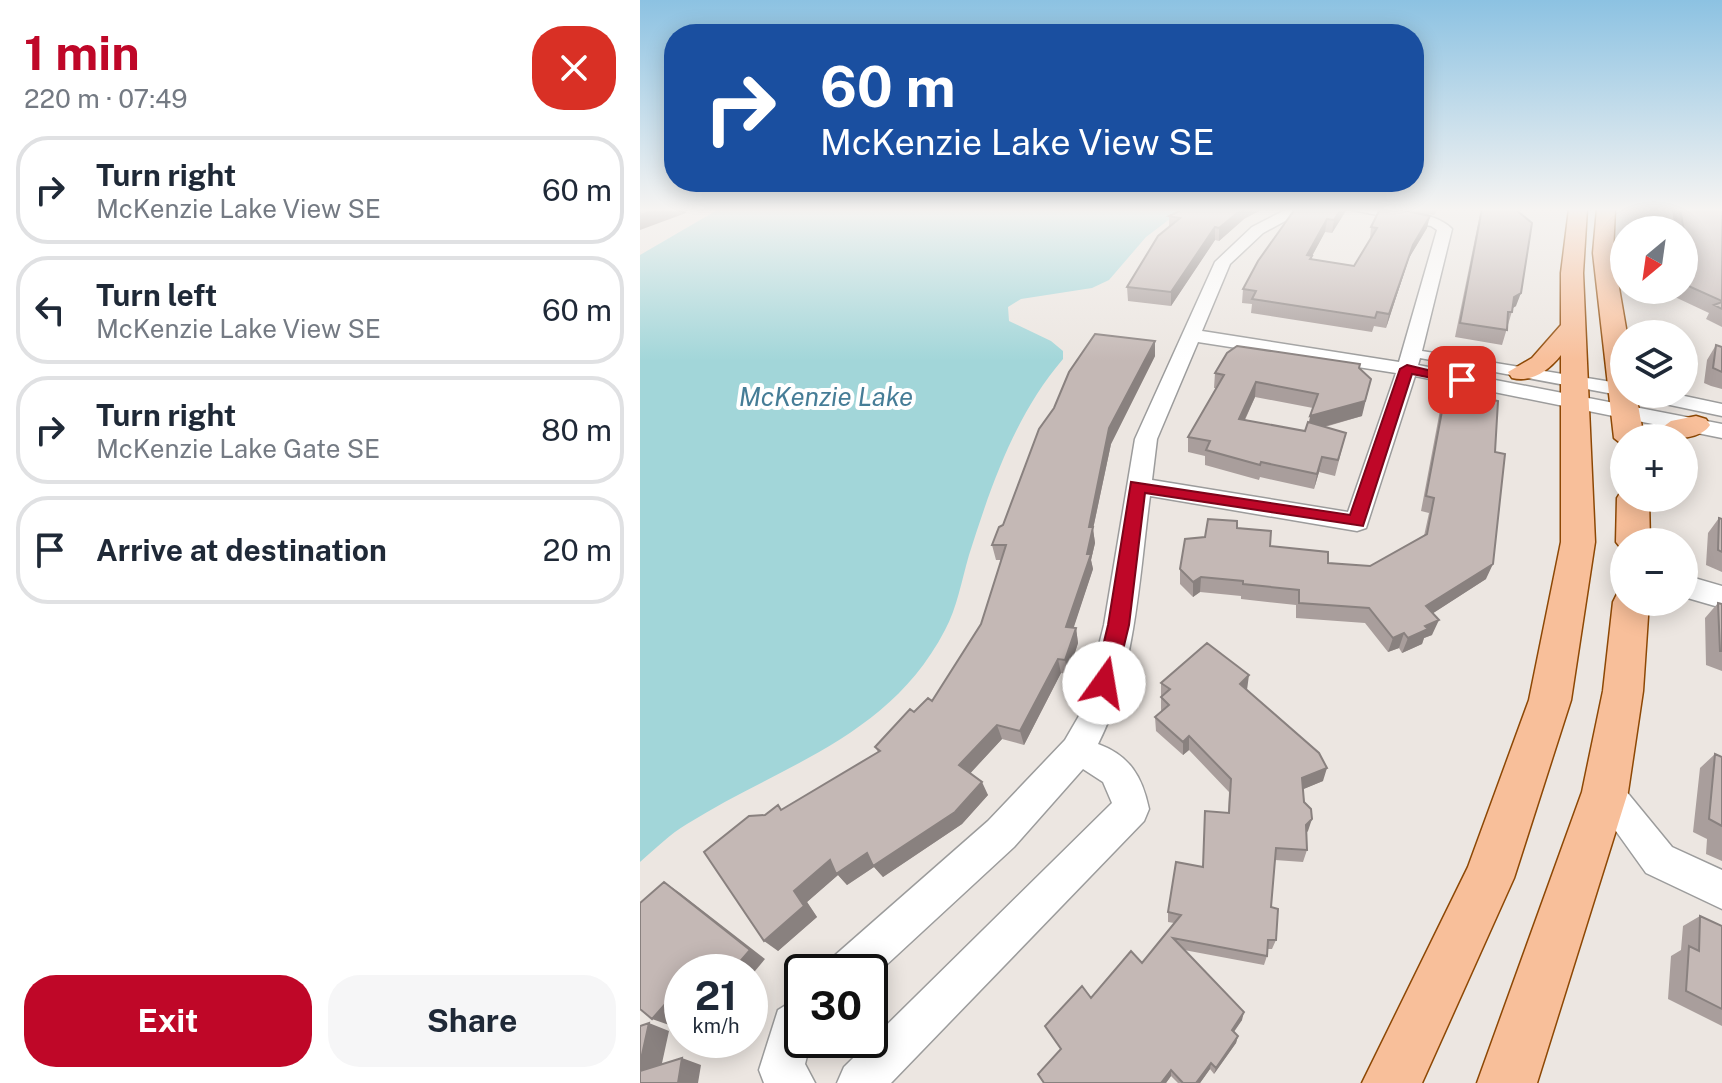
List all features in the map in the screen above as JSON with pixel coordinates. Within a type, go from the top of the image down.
[{"type":"main road","points":[[1392,1083],[1489,878],[1550,700],[1578,542],[1573,260]]},
{"type":"main road","points":[[1604,260],[1614,320]]},
{"type":"main road","points":[[1521,372],[1541,363],[1575,324]]},
{"type":"main road","points":[[1507,1083],[1605,792],[1623,691],[1630,616]]},
{"type":"street","points":[[868,954],[1001,834],[1077,751],[1098,712],[1118,625],[1146,439],[1225,260]]},
{"type":"street","points":[[1137,486],[1357,522],[1409,361],[1437,260]]},
{"type":"street","points":[[1196,328],[1409,361],[1610,400]]},
{"type":"street","points":[[1409,361],[1521,372],[1576,392]]},
{"type":"street","points":[[1639,408],[1709,428]]},
{"type":"street","points":[[1685,408],[1722,410]]},
{"type":"street","points":[[1698,590],[1722,597]]},
{"type":"street","points":[[860,1083],[1131,809],[1127,787],[1111,763],[1077,751]]},
{"type":"street","points":[[1605,792],[1659,860],[1722,890]]},
{"type":"street","points":[[784,1058],[781,1070],[792,1083]]},
{"type":"water","name":"McKenzie Lake","points":[[640,260],[1127,260],[1109,280],[1092,288],[1021,299],[1008,307],[1009,321],[1051,341],[1063,351],[1063,359],[1031,404],[1006,452],[977,529],[953,612],[922,667],[894,698],[864,723],[687,824],[640,862]]},
{"type":"building","points":[[1144,260],[1193,260],[1171,292],[1127,287]]},
{"type":"building","points":[[1313,260],[1354,266],[1358,260],[1408,260],[1389,314],[1377,312],[1375,318],[1252,299],[1256,291],[1243,289],[1258,261]]},
{"type":"building","points":[[1472,260],[1526,260],[1521,293],[1514,297],[1512,312],[1508,312],[1507,330],[1460,323]]},
{"type":"building","points":[[1698,260],[1722,260],[1722,301],[1698,290]]},
{"type":"building","points":[[1095,334],[1155,341],[1109,428],[1089,527],[1093,527],[1087,554],[1091,554],[1066,627],[1076,628],[1065,660],[1058,659],[1020,731],[997,725],[959,765],[982,782],[955,812],[873,866],[867,853],[836,874],[830,860],[794,891],[804,906],[764,941],[704,852],[749,816],[765,815],[778,805],[781,810],[880,751],[875,747],[910,709],[914,712],[928,698],[932,701],[981,624],[1006,545],[992,545],[999,527],[1003,525],[1039,429],[1054,408],[1069,372]]},
{"type":"building","points":[[1716,345],[1722,347],[1722,372],[1713,368]]},
{"type":"building","points":[[1237,346],[1360,364],[1359,368],[1371,379],[1365,401],[1310,416],[1318,394],[1256,382],[1239,419],[1305,431],[1308,422],[1346,433],[1338,460],[1322,457],[1317,474],[1261,462],[1260,465],[1206,450],[1210,441],[1188,437],[1224,375],[1215,373],[1227,353]]},
{"type":"building","points":[[1446,390],[1498,401],[1495,452],[1505,454],[1493,564],[1426,606],[1439,620],[1425,626],[1428,629],[1408,638],[1404,633],[1393,638],[1369,608],[1299,603],[1299,590],[1243,584],[1243,581],[1201,577],[1193,582],[1180,569],[1185,539],[1205,537],[1208,519],[1237,521],[1237,528],[1271,531],[1270,546],[1328,552],[1328,563],[1370,566],[1427,534],[1434,498],[1426,496]]},
{"type":"building","points":[[1719,518],[1722,519],[1722,552],[1718,550]]},
{"type":"building","points":[[1718,603],[1722,604],[1722,651],[1720,651]]},
{"type":"building","points":[[1207,643],[1249,675],[1240,684],[1319,753],[1327,768],[1302,778],[1304,802],[1311,809],[1312,819],[1306,825],[1307,850],[1276,848],[1271,907],[1278,909],[1276,940],[1268,940],[1267,956],[1173,938],[1244,1012],[1232,1030],[1238,1036],[1216,1068],[1211,1063],[1196,1083],[1183,1083],[1171,1070],[1161,1083],[1044,1083],[1038,1074],[1061,1049],[1045,1026],[1082,986],[1091,998],[1131,951],[1142,963],[1181,915],[1168,912],[1176,862],[1203,867],[1205,811],[1229,813],[1231,779],[1189,736],[1183,742],[1155,717],[1169,705],[1161,697],[1170,689],[1161,683]]},
{"type":"building","points":[[1715,754],[1722,757],[1722,826],[1709,819]]},
{"type":"building","points":[[664,882],[750,950],[747,954],[664,954],[664,1005],[652,1019],[640,1009],[640,903]]},
{"type":"building","points":[[1700,916],[1722,926],[1722,1009],[1686,991],[1689,946],[1699,951]]},
{"type":"building","points":[[649,1023],[640,1064],[640,1026]]},
{"type":"building","points":[[682,1058],[678,1083],[640,1083],[640,1071]]},
{"type":"route","points":[[1104,683],[1118,625],[1137,486],[1357,522],[1407,369],[1462,380]]}]
